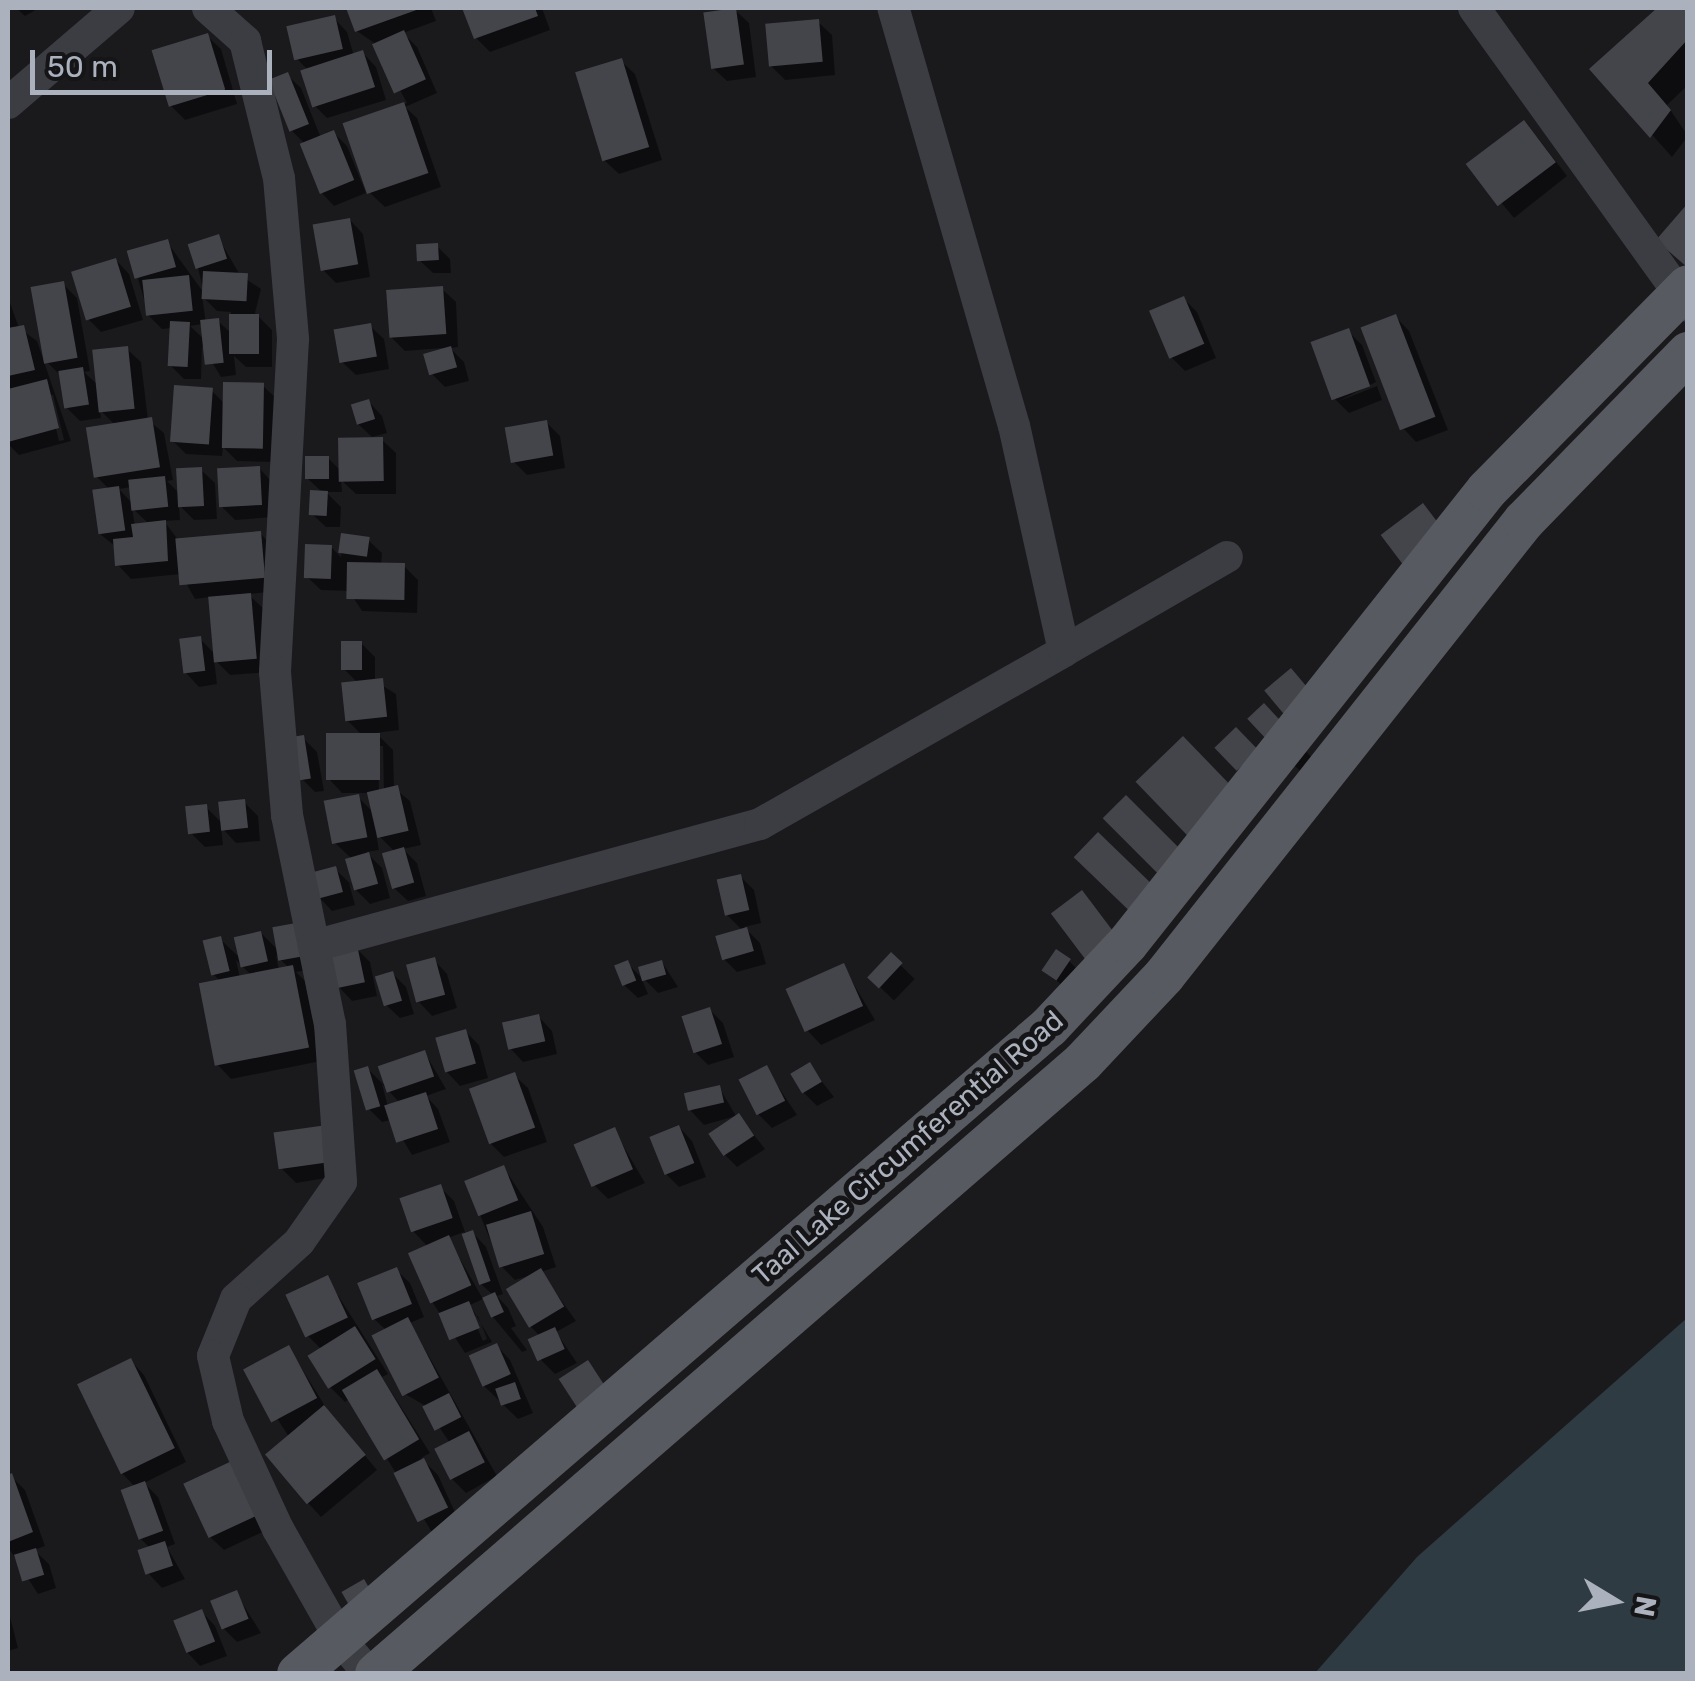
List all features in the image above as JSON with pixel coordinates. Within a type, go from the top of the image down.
[{"type":"main road","name":"Taal Lake Circumferential Road","points":[[298,1674],[1049,1027],[1127,944],[1488,490],[1684,296]]},
{"type":"main road","name":"Taal Lake Circumferential Road","points":[[372,1674],[1083,1062],[1164,976],[1524,521],[1688,353]]},
{"type":"main road","points":[[1240,801],[1278,831]]},
{"type":"street","points":[[8,103],[119,8]]},
{"type":"street","points":[[208,8],[245,41],[279,178],[293,340],[275,672],[287,815],[330,1024],[341,1182],[299,1242],[236,1299],[213,1356],[228,1422],[278,1528],[341,1640],[372,1674]]},
{"type":"street","points":[[893,8],[1014,426],[1064,651]]},
{"type":"street","points":[[1474,8],[1684,296]]},
{"type":"street","points":[[314,946],[760,824],[1227,557]]},
{"type":"shaded area","points":[[1687,1318],[1687,1673],[1315,1673],[1417,1557]]},
{"type":"building","points":[[346,8],[422,8],[355,32]]},
{"type":"building","points":[[462,8],[535,8],[538,16],[474,39]]},
{"type":"building","points":[[736,8],[744,64],[711,69],[703,13]]},
{"type":"building","points":[[1657,8],[1688,8],[1688,39],[1648,83],[1671,110],[1650,138],[1589,69]]},
{"type":"building","points":[[335,15],[343,49],[294,60],[286,26]]},
{"type":"building","points":[[819,19],[823,62],[769,67],[765,24]]},
{"type":"building","points":[[404,30],[426,79],[394,94],[372,44]]},
{"type":"building","points":[[208,33],[225,89],[169,107],[152,50]]},
{"type":"building","points":[[363,50],[375,87],[312,107],[300,70]]},
{"type":"building","points":[[622,58],[649,147],[602,161],[575,72]]},
{"type":"building","points":[[288,72],[309,124],[290,132],[269,80]]},
{"type":"building","points":[[404,102],[428,173],[367,194],[343,123]]},
{"type":"building","points":[[1524,120],[1556,162],[1498,206],[1466,164]]},
{"type":"building","points":[[334,130],[354,180],[320,194],[300,144]]},
{"type":"building","points":[[1688,203],[1688,268],[1656,240]]},
{"type":"building","points":[[350,218],[358,264],[321,271],[313,225]]},
{"type":"building","points":[[219,234],[227,259],[196,269],[188,244]]},
{"type":"building","points":[[168,239],[176,267],[135,279],[127,251]]},
{"type":"building","points":[[438,243],[439,260],[417,261],[416,244]]},
{"type":"building","points":[[116,258],[131,307],[86,321],[71,272]]},
{"type":"building","points":[[203,271],[248,273],[246,301],[202,299]]},
{"type":"building","points":[[189,275],[193,311],[146,316],[142,280]]},
{"type":"building","points":[[64,281],[78,358],[44,364],[31,287]]},
{"type":"building","points":[[443,286],[446,334],[389,338],[386,290]]},
{"type":"building","points":[[1184,296],[1204,344],[1169,359],[1149,311]]},
{"type":"building","points":[[229,314],[259,314],[259,354],[229,354]]},
{"type":"building","points":[[1396,314],[1435,417],[1400,430],[1361,328]]},
{"type":"building","points":[[219,318],[224,363],[205,365],[200,320]]},
{"type":"building","points":[[170,321],[190,322],[188,367],[168,366]]},
{"type":"building","points":[[371,323],[377,356],[339,363],[334,330]]},
{"type":"building","points":[[24,325],[35,370],[8,376],[8,328]]},
{"type":"building","points":[[1349,328],[1370,386],[1332,400],[1310,342]]},
{"type":"building","points":[[128,346],[135,409],[99,412],[92,350]]},
{"type":"building","points":[[451,346],[457,367],[429,375],[423,354]]},
{"type":"building","points":[[83,367],[89,405],[64,408],[58,371]]},
{"type":"building","points":[[47,379],[59,428],[8,442],[8,389]]},
{"type":"building","points":[[223,382],[264,383],[263,449],[222,448]]},
{"type":"building","points":[[174,385],[213,388],[209,445],[170,442]]},
{"type":"building","points":[[369,399],[375,419],[357,425],[351,405]]},
{"type":"building","points":[[152,417],[160,467],[94,478],[86,427]]},
{"type":"building","points":[[547,420],[553,455],[511,463],[505,427]]},
{"type":"building","points":[[383,437],[384,481],[339,482],[338,438]]},
{"type":"building","points":[[305,456],[329,456],[329,479],[305,479]]},
{"type":"building","points":[[260,466],[262,505],[219,507],[217,468]]},
{"type":"building","points":[[202,467],[204,506],[178,507],[176,468]]},
{"type":"building","points":[[165,476],[168,507],[131,511],[128,480]]},
{"type":"building","points":[[119,486],[125,531],[99,534],[92,490]]},
{"type":"building","points":[[310,490],[328,491],[327,516],[309,515]]},
{"type":"building","points":[[1423,503],[1452,541],[1410,573],[1381,535]]},
{"type":"building","points":[[166,520],[168,561],[115,566],[113,539],[133,537],[131,524]]},
{"type":"building","points":[[261,531],[265,578],[179,585],[175,538]]},
{"type":"building","points":[[341,533],[370,537],[367,557],[338,553]]},
{"type":"building","points":[[305,544],[332,545],[331,579],[304,578]]},
{"type":"building","points":[[347,562],[405,563],[404,600],[346,599]]},
{"type":"building","points":[[251,593],[257,659],[214,662],[208,597]]},
{"type":"building","points":[[201,636],[205,671],[183,673],[179,639]]},
{"type":"building","points":[[341,641],[362,641],[362,670],[341,670]]},
{"type":"building","points":[[1291,668],[1319,701],[1292,723],[1264,690]]},
{"type":"building","points":[[383,678],[387,717],[345,721],[341,682]]},
{"type":"building","points":[[1264,703],[1302,744],[1285,760],[1247,719]]},
{"type":"building","points":[[1236,727],[1258,750],[1237,771],[1214,748]]},
{"type":"building","points":[[326,733],[380,733],[380,780],[326,780]]},
{"type":"building","points":[[304,735],[311,778],[300,780],[293,737]]},
{"type":"building","points":[[1183,736],[1235,790],[1188,836],[1136,782]]},
{"type":"building","points":[[398,785],[409,831],[377,838],[367,792]]},
{"type":"building","points":[[359,794],[367,837],[332,844],[324,801]]},
{"type":"building","points":[[1126,795],[1190,859],[1167,883],[1103,818]]},
{"type":"building","points":[[245,799],[248,828],[221,831],[218,802]]},
{"type":"building","points":[[207,804],[210,832],[188,834],[185,806]]},
{"type":"building","points":[[1098,832],[1154,886],[1130,911],[1074,857]]},
{"type":"building","points":[[404,847],[414,883],[392,889],[382,853]]},
{"type":"building","points":[[369,852],[378,884],[354,891],[345,859]]},
{"type":"building","points":[[336,866],[343,892],[317,899],[310,873]]},
{"type":"building","points":[[741,874],[749,910],[725,916],[717,880]]},
{"type":"building","points":[[1082,890],[1122,943],[1091,966],[1051,913]]},
{"type":"building","points":[[296,923],[302,956],[278,961],[272,927]]},
{"type":"building","points":[[747,927],[754,951],[722,960],[715,936]]},
{"type":"building","points":[[261,931],[268,961],[241,968],[234,937]]},
{"type":"building","points":[[221,936],[230,971],[211,976],[203,941]]},
{"type":"building","points":[[357,945],[365,982],[337,988],[329,951]]},
{"type":"building","points":[[1056,949],[1071,959],[1056,981],[1041,971]]},
{"type":"building","points":[[891,952],[903,963],[879,989],[867,978]]},
{"type":"building","points":[[435,957],[445,995],[416,1002],[406,965]]},
{"type":"building","points":[[628,960],[636,980],[622,986],[614,966]]},
{"type":"building","points":[[662,960],[666,974],[642,981],[638,967]]},
{"type":"building","points":[[844,963],[863,1006],[805,1032],[786,989]]},
{"type":"building","points":[[293,965],[309,1047],[215,1066],[199,983]]},
{"type":"building","points":[[393,971],[402,1001],[384,1006],[375,977]]},
{"type":"building","points":[[710,1007],[722,1044],[694,1053],[681,1016]]},
{"type":"building","points":[[539,1014],[545,1041],[508,1050],[502,1023]]},
{"type":"building","points":[[466,1029],[476,1064],[445,1072],[435,1038]]},
{"type":"building","points":[[425,1050],[434,1076],[387,1093],[378,1066]]},
{"type":"building","points":[[810,1062],[822,1082],[802,1094],[790,1074]]},
{"type":"building","points":[[767,1065],[785,1101],[757,1115],[738,1080]]},
{"type":"building","points":[[368,1066],[380,1106],[366,1111],[354,1070]]},
{"type":"building","points":[[515,1072],[535,1127],[489,1144],[469,1089]]},
{"type":"building","points":[[720,1085],[724,1103],[688,1111],[684,1093]]},
{"type":"building","points":[[426,1092],[438,1129],[396,1143],[384,1106]]},
{"type":"building","points":[[739,1113],[754,1135],[723,1156],[708,1134]]},
{"type":"building","points":[[327,1125],[332,1162],[279,1169],[274,1133]]},
{"type":"building","points":[[679,1125],[694,1163],[665,1175],[649,1137]]},
{"type":"building","points":[[615,1127],[633,1169],[592,1187],[574,1145]]},
{"type":"building","points":[[504,1165],[518,1200],[478,1216],[464,1181]]},
{"type":"building","points":[[441,1184],[453,1218],[411,1232],[399,1198]]},
{"type":"building","points":[[531,1211],[544,1254],[499,1268],[486,1225]]},
{"type":"building","points":[[473,1230],[491,1281],[479,1285],[462,1234]]},
{"type":"building","points":[[449,1235],[471,1285],[430,1304],[408,1253]]},
{"type":"building","points":[[397,1267],[412,1304],[372,1320],[357,1283]]},
{"type":"building","points":[[541,1268],[564,1307],[529,1328],[506,1289]]},
{"type":"building","points":[[328,1275],[348,1318],[305,1337],[285,1295]]},
{"type":"building","points":[[495,1292],[504,1312],[491,1318],[482,1298]]},
{"type":"building","points":[[469,1301],[480,1328],[449,1340],[438,1313]]},
{"type":"building","points":[[408,1317],[439,1378],[402,1396],[371,1336]]},
{"type":"building","points":[[355,1326],[376,1359],[328,1389],[308,1356]]},
{"type":"building","points":[[555,1327],[565,1349],[537,1361],[528,1339]]},
{"type":"building","points":[[497,1343],[511,1374],[483,1387],[469,1356]]},
{"type":"building","points":[[289,1345],[317,1398],[271,1422],[243,1369]]},
{"type":"building","points":[[131,1358],[175,1448],[121,1474],[77,1384]]},
{"type":"building","points":[[588,1360],[610,1394],[580,1413],[559,1379]]},
{"type":"building","points":[[377,1369],[419,1439],[384,1460],[342,1390]]},
{"type":"building","points":[[515,1382],[521,1399],[501,1406],[495,1389]]},
{"type":"building","points":[[449,1393],[461,1417],[435,1431],[422,1407]]},
{"type":"building","points":[[324,1405],[366,1455],[307,1504],[265,1454]]},
{"type":"building","points":[[469,1431],[485,1462],[450,1480],[434,1449]]},
{"type":"building","points":[[424,1458],[448,1507],[418,1522],[393,1473]]},
{"type":"building","points":[[234,1460],[259,1514],[209,1538],[183,1484]]},
{"type":"building","points":[[12,1473],[33,1532],[8,1542],[8,1475]]},
{"type":"building","points":[[145,1481],[163,1531],[139,1540],[121,1490]]},
{"type":"building","points":[[165,1541],[173,1566],[145,1575],[137,1550]]},
{"type":"building","points":[[36,1548],[44,1575],[22,1582],[14,1555]]},
{"type":"building","points":[[364,1579],[378,1603],[355,1616],[341,1592]]},
{"type":"building","points":[[237,1590],[249,1619],[222,1630],[210,1601]]},
{"type":"building","points":[[202,1609],[215,1641],[186,1653],[173,1621]]}]
